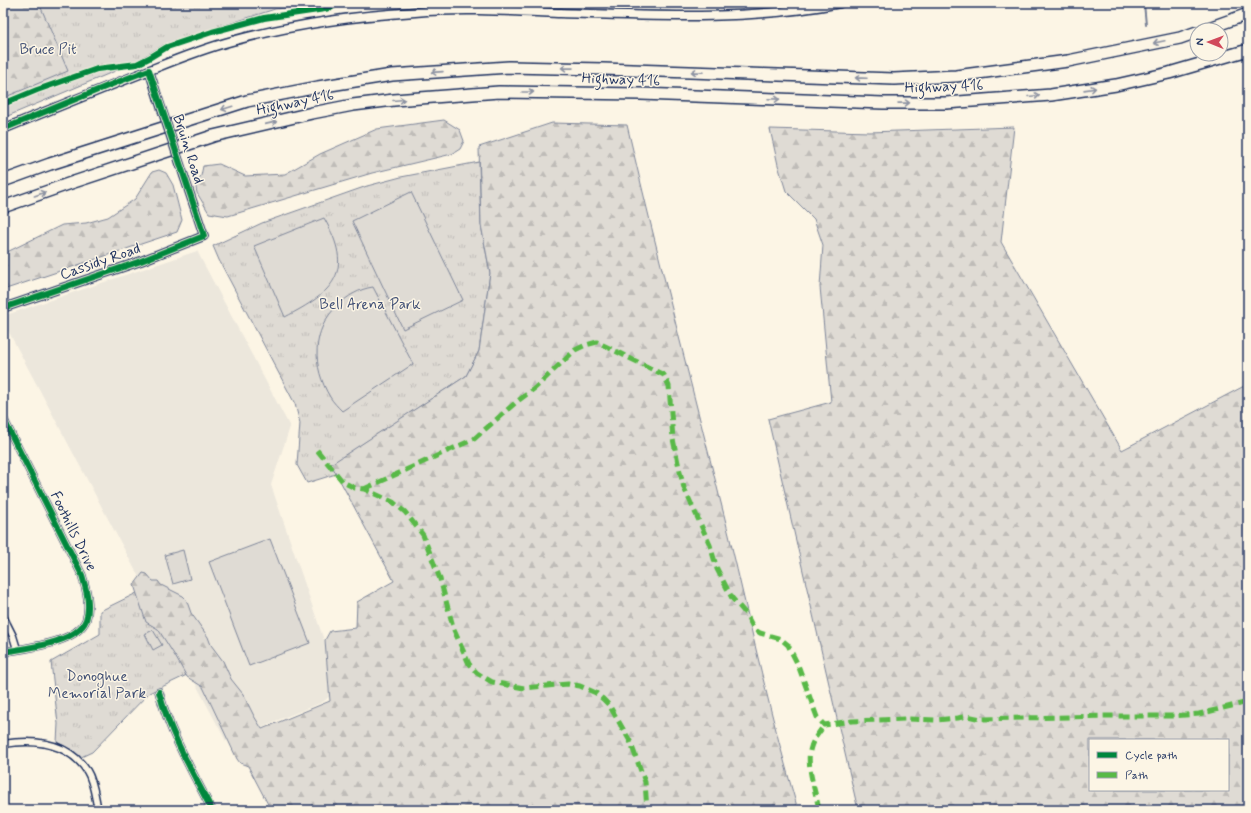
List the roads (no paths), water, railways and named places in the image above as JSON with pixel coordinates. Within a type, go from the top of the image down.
[{"type":"highway","points":[[1226,22],[1248,14]]},
{"type":"highway","name":"Highway 416","points":[[3,181],[138,135],[247,102],[318,86],[392,75],[509,67],[894,79],[956,76],[1068,61],[1180,38],[1189,35]]},
{"type":"highway","name":"Highway 416","points":[[3,207],[212,136],[353,105],[394,100],[499,92],[641,94],[883,104],[946,103],[1051,95],[1116,85],[1169,73],[1248,50]]},
{"type":"main road","points":[[3,129],[189,54],[231,41],[268,32],[341,20],[407,12],[500,10],[643,16],[723,16],[771,13],[840,3]]},
{"type":"street","name":"Bruin Road","points":[[149,70],[204,236]]},
{"type":"street","name":"Cassidy Road","points":[[3,308],[141,261],[204,236]]},
{"type":"street","name":"Foothills Drive","points":[[3,418],[82,575],[88,604],[86,620],[80,629],[72,635],[50,643],[3,652]]},
{"type":"street","points":[[3,616],[13,636],[17,649]]},
{"type":"street","points":[[159,692],[165,714],[212,810]]},
{"type":"street","points":[[3,744],[39,742],[67,751],[87,771],[98,810]]},
{"type":"waterway","points":[[1144,3],[1146,25]]},
{"type":"park label","name":"Bruce Pit","points":[[48,49]]},
{"type":"park label","name":"Bell Arena Park","points":[[370,304]]},
{"type":"park label","name":"Donoghue Memorial Park","points":[[97,684]]}]
